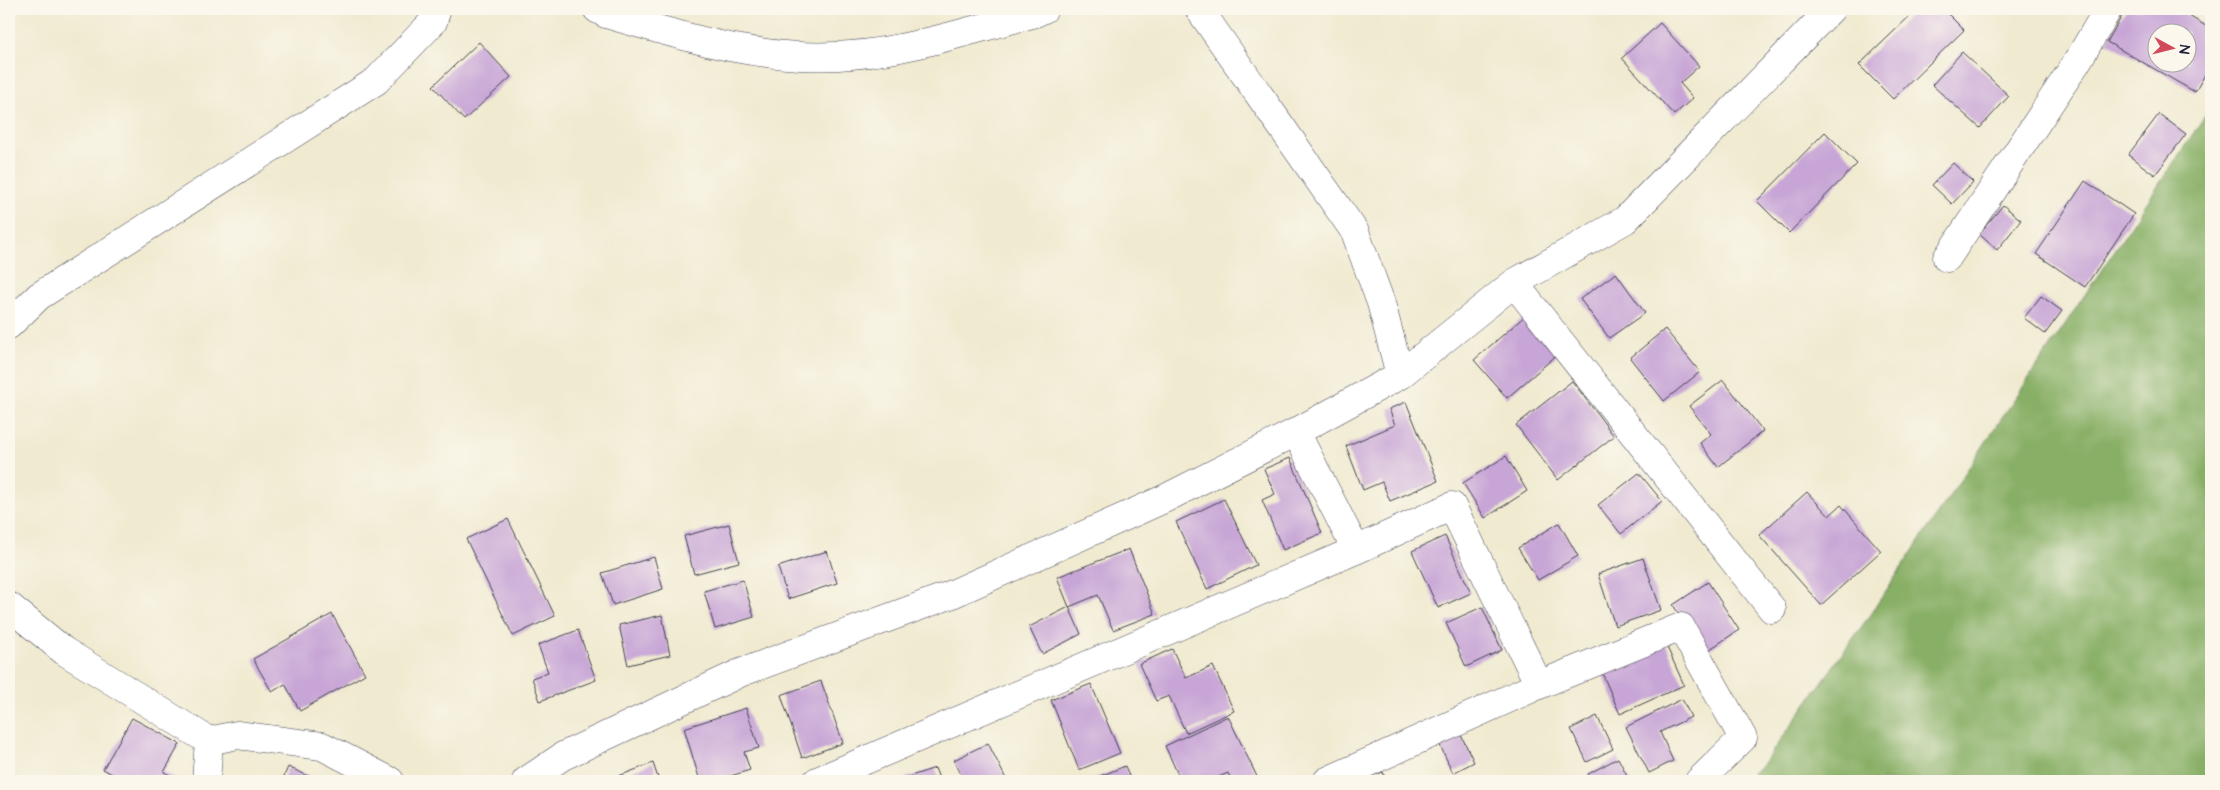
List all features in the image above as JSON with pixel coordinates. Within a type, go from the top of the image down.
[{"type":"street","points":[[9,325],[39,296],[376,81],[433,22],[437,9]]},
{"type":"street","points":[[597,9],[606,14],[687,38],[748,51],[793,56],[852,55],[916,44],[1033,14],[1044,9]]},
{"type":"street","points":[[1199,9],[1355,232],[1382,303],[1400,375]]},
{"type":"street","points":[[526,781],[563,756],[740,673],[950,595],[1164,499],[1296,432],[1400,375],[1514,282],[1625,220],[1831,9]]},
{"type":"street","points":[[1947,258],[2077,62],[2108,9]]},
{"type":"street","points":[[1514,282],[1772,609]]},
{"type":"street","points":[[1296,432],[1356,550]]},
{"type":"street","points":[[817,781],[1356,550],[1452,506],[1539,685]]},
{"type":"street","points":[[9,606],[64,651],[209,741],[237,735],[322,746],[390,781]]},
{"type":"street","points":[[1326,781],[1539,685],[1681,627],[1743,738],[1699,781]]},
{"type":"street","points":[[206,781],[209,741]]},
{"type":"green space","points":[[2211,107],[2211,781],[1745,781],[1765,762],[1867,619]]},
{"type":"building","points":[[1917,9],[1943,9],[1964,30],[1893,99],[1859,65]]},
{"type":"building","points":[[2126,9],[2177,9],[2211,29],[2211,64],[2195,92],[2160,72],[2198,72],[2198,22],[2148,22],[2148,65],[2107,42]]},
{"type":"building","points":[[1660,23],[1699,66],[1680,83],[1693,98],[1674,115],[1622,58]]},
{"type":"building","points":[[479,42],[511,77],[464,120],[433,86]]},
{"type":"building","points":[[1962,52],[2009,96],[1980,128],[1932,85]]},
{"type":"building","points":[[2159,114],[2186,134],[2155,175],[2128,155]]},
{"type":"building","points":[[1825,132],[1857,164],[1789,233],[1757,201]]},
{"type":"building","points":[[1953,163],[1973,182],[1952,204],[1932,185]]},
{"type":"building","points":[[2085,181],[2134,214],[2085,287],[2036,254]]},
{"type":"building","points":[[2003,205],[2021,220],[1997,250],[1979,234]]},
{"type":"building","points":[[1616,273],[1645,313],[1609,338],[1580,299]]},
{"type":"building","points":[[2041,296],[2062,311],[2045,334],[2024,318]]},
{"type":"building","points":[[1526,315],[1558,354],[1507,398],[1474,360]]},
{"type":"building","points":[[1665,329],[1700,372],[1664,401],[1630,358]]},
{"type":"building","points":[[1723,380],[1763,431],[1718,467],[1700,443],[1711,434],[1689,406]]},
{"type":"building","points":[[1572,381],[1614,436],[1558,480],[1516,425]]},
{"type":"building","points":[[1406,402],[1438,481],[1390,501],[1382,482],[1363,490],[1346,446],[1395,425],[1389,409]]},
{"type":"building","points":[[1506,456],[1527,491],[1485,518],[1463,483]]},
{"type":"building","points":[[1290,458],[1322,533],[1283,550],[1262,500],[1275,494],[1264,469]]},
{"type":"building","points":[[1639,473],[1662,501],[1621,534],[1598,505]]},
{"type":"building","points":[[1807,492],[1829,516],[1841,505],[1881,551],[1821,605],[1759,535]]},
{"type":"building","points":[[1224,499],[1256,565],[1207,589],[1176,522]]},
{"type":"building","points":[[508,519],[555,616],[513,636],[466,539]]},
{"type":"building","points":[[1559,523],[1578,556],[1538,580],[1518,548]]},
{"type":"building","points":[[729,524],[739,562],[694,574],[684,536]]},
{"type":"building","points":[[1445,536],[1471,593],[1438,608],[1412,551]]},
{"type":"building","points":[[1129,549],[1155,614],[1113,630],[1098,595],[1069,607],[1057,577]]},
{"type":"building","points":[[827,551],[837,583],[788,599],[778,567]]},
{"type":"building","points":[[654,557],[663,589],[613,605],[602,573]]},
{"type":"building","points":[[1643,558],[1661,610],[1615,626],[1598,574]]},
{"type":"building","points":[[743,580],[754,617],[715,629],[704,591]]},
{"type":"building","points":[[1708,582],[1739,630],[1704,653],[1673,605]]},
{"type":"building","points":[[1069,607],[1081,634],[1042,654],[1029,627]]},
{"type":"building","points":[[1482,607],[1502,650],[1466,667],[1446,623]]},
{"type":"building","points":[[332,614],[365,674],[300,711],[285,684],[272,692],[253,659]]},
{"type":"building","points":[[662,615],[670,655],[628,665],[619,625]]},
{"type":"building","points":[[578,630],[596,680],[540,701],[532,678],[548,672],[538,645]]},
{"type":"building","points":[[1666,645],[1684,685],[1620,714],[1602,673]]},
{"type":"building","points":[[1172,649],[1186,678],[1213,666],[1234,711],[1186,733],[1169,696],[1156,701],[1139,664]]},
{"type":"building","points":[[821,681],[843,743],[802,758],[781,695]]},
{"type":"building","points":[[1091,684],[1120,753],[1079,770],[1051,700]]},
{"type":"building","points":[[1682,699],[1691,717],[1660,732],[1673,761],[1649,773],[1626,727]]},
{"type":"building","points":[[746,708],[759,748],[744,752],[750,770],[714,781],[700,781],[684,728]]},
{"type":"building","points":[[1228,716],[1259,781],[1232,781],[1228,773],[1214,779],[1215,781],[1181,781],[1165,746]]},
{"type":"building","points":[[1597,716],[1613,749],[1587,762],[1571,729]]},
{"type":"building","points":[[132,718],[180,744],[164,772],[178,779],[177,781],[125,781],[103,769]]},
{"type":"building","points":[[1459,731],[1474,762],[1453,773],[1438,741]]},
{"type":"building","points":[[988,743],[1007,781],[964,781],[954,760]]},
{"type":"building","points":[[1618,758],[1630,781],[1592,781],[1588,774]]},
{"type":"building","points":[[653,763],[659,781],[618,781],[616,777]]},
{"type":"building","points":[[1125,766],[1131,781],[1088,781]]},
{"type":"building","points":[[288,767],[320,781],[282,781]]},
{"type":"building","points":[[935,768],[940,781],[906,781],[905,778]]},
{"type":"building","points":[[1383,772],[1386,781],[1357,781]]}]
